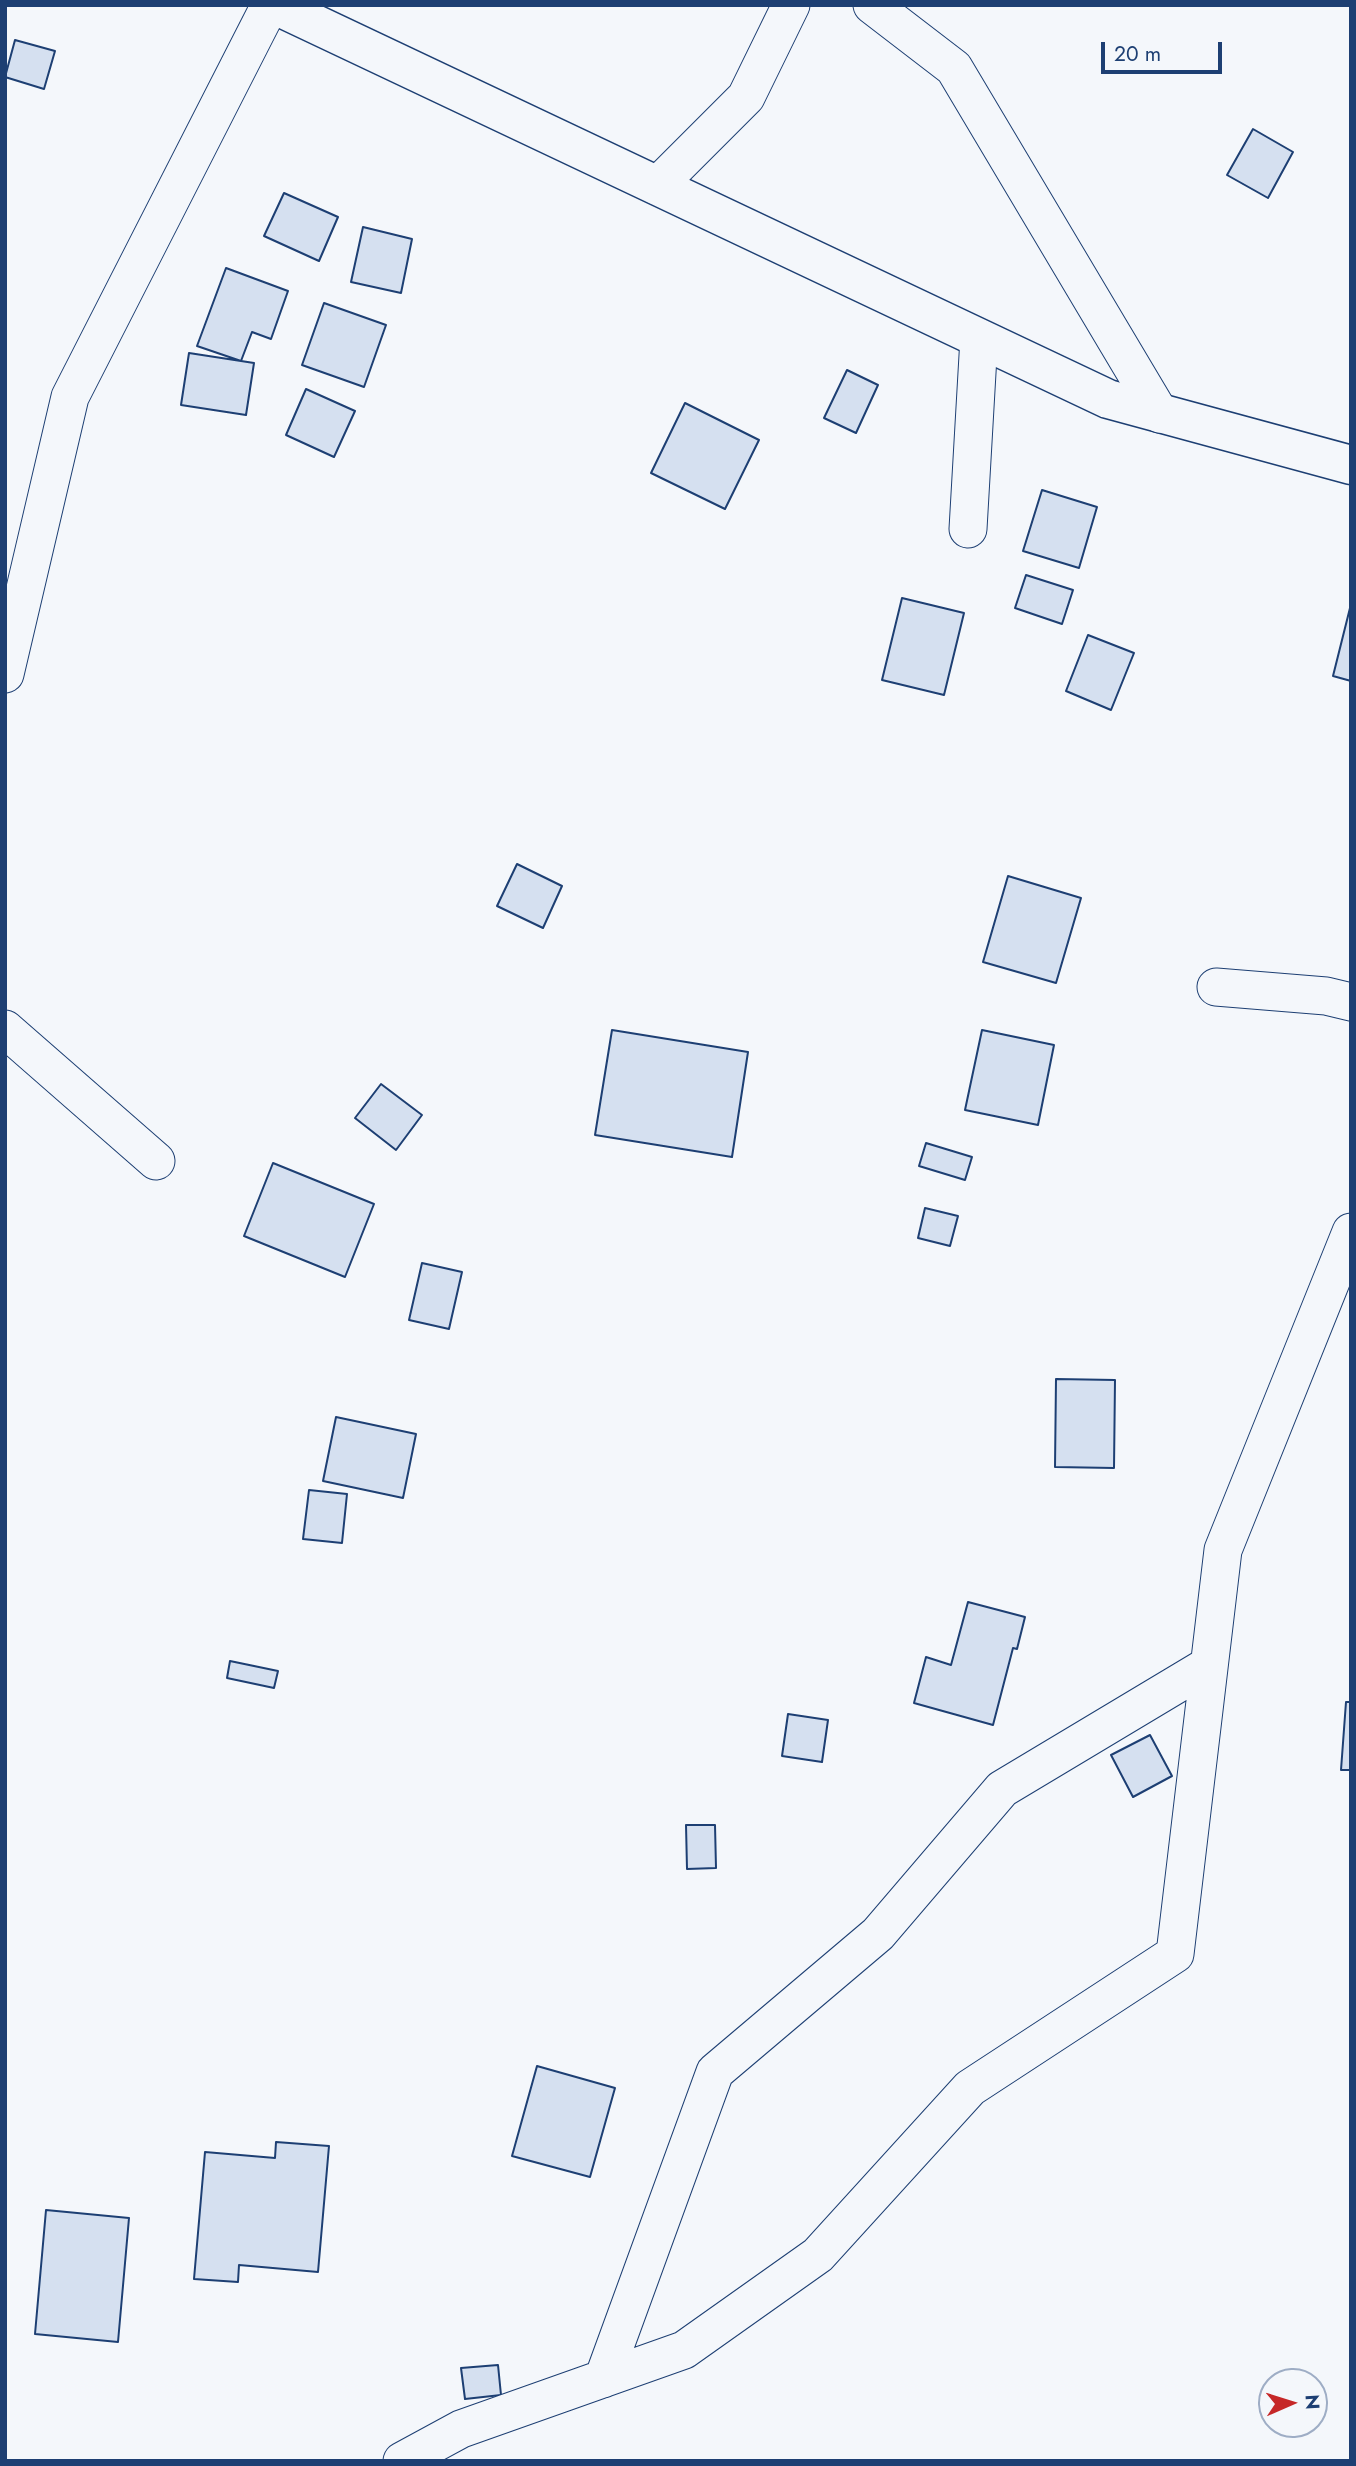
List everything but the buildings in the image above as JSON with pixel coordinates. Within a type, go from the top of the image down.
[{"type":"main road","points":[[272,5],[1108,399],[1351,464]]},
{"type":"street","points":[[5,674],[70,397],[272,5]]},
{"type":"street","points":[[657,186],[746,97],[791,5]]},
{"type":"street","points":[[872,5],[954,68],[1160,414]]},
{"type":"street","points":[[968,529],[979,338]]},
{"type":"street","points":[[1216,987],[1326,996],[1351,1002]]},
{"type":"street","points":[[5,1029],[156,1161]]},
{"type":"street","points":[[402,2461],[461,2429],[684,2350],[818,2255],[970,2088],[1175,1954],[1223,1550],[1351,1232]]},
{"type":"street","points":[[603,2379],[715,2072],[878,1934],[1002,1789],[1209,1665]]}]
